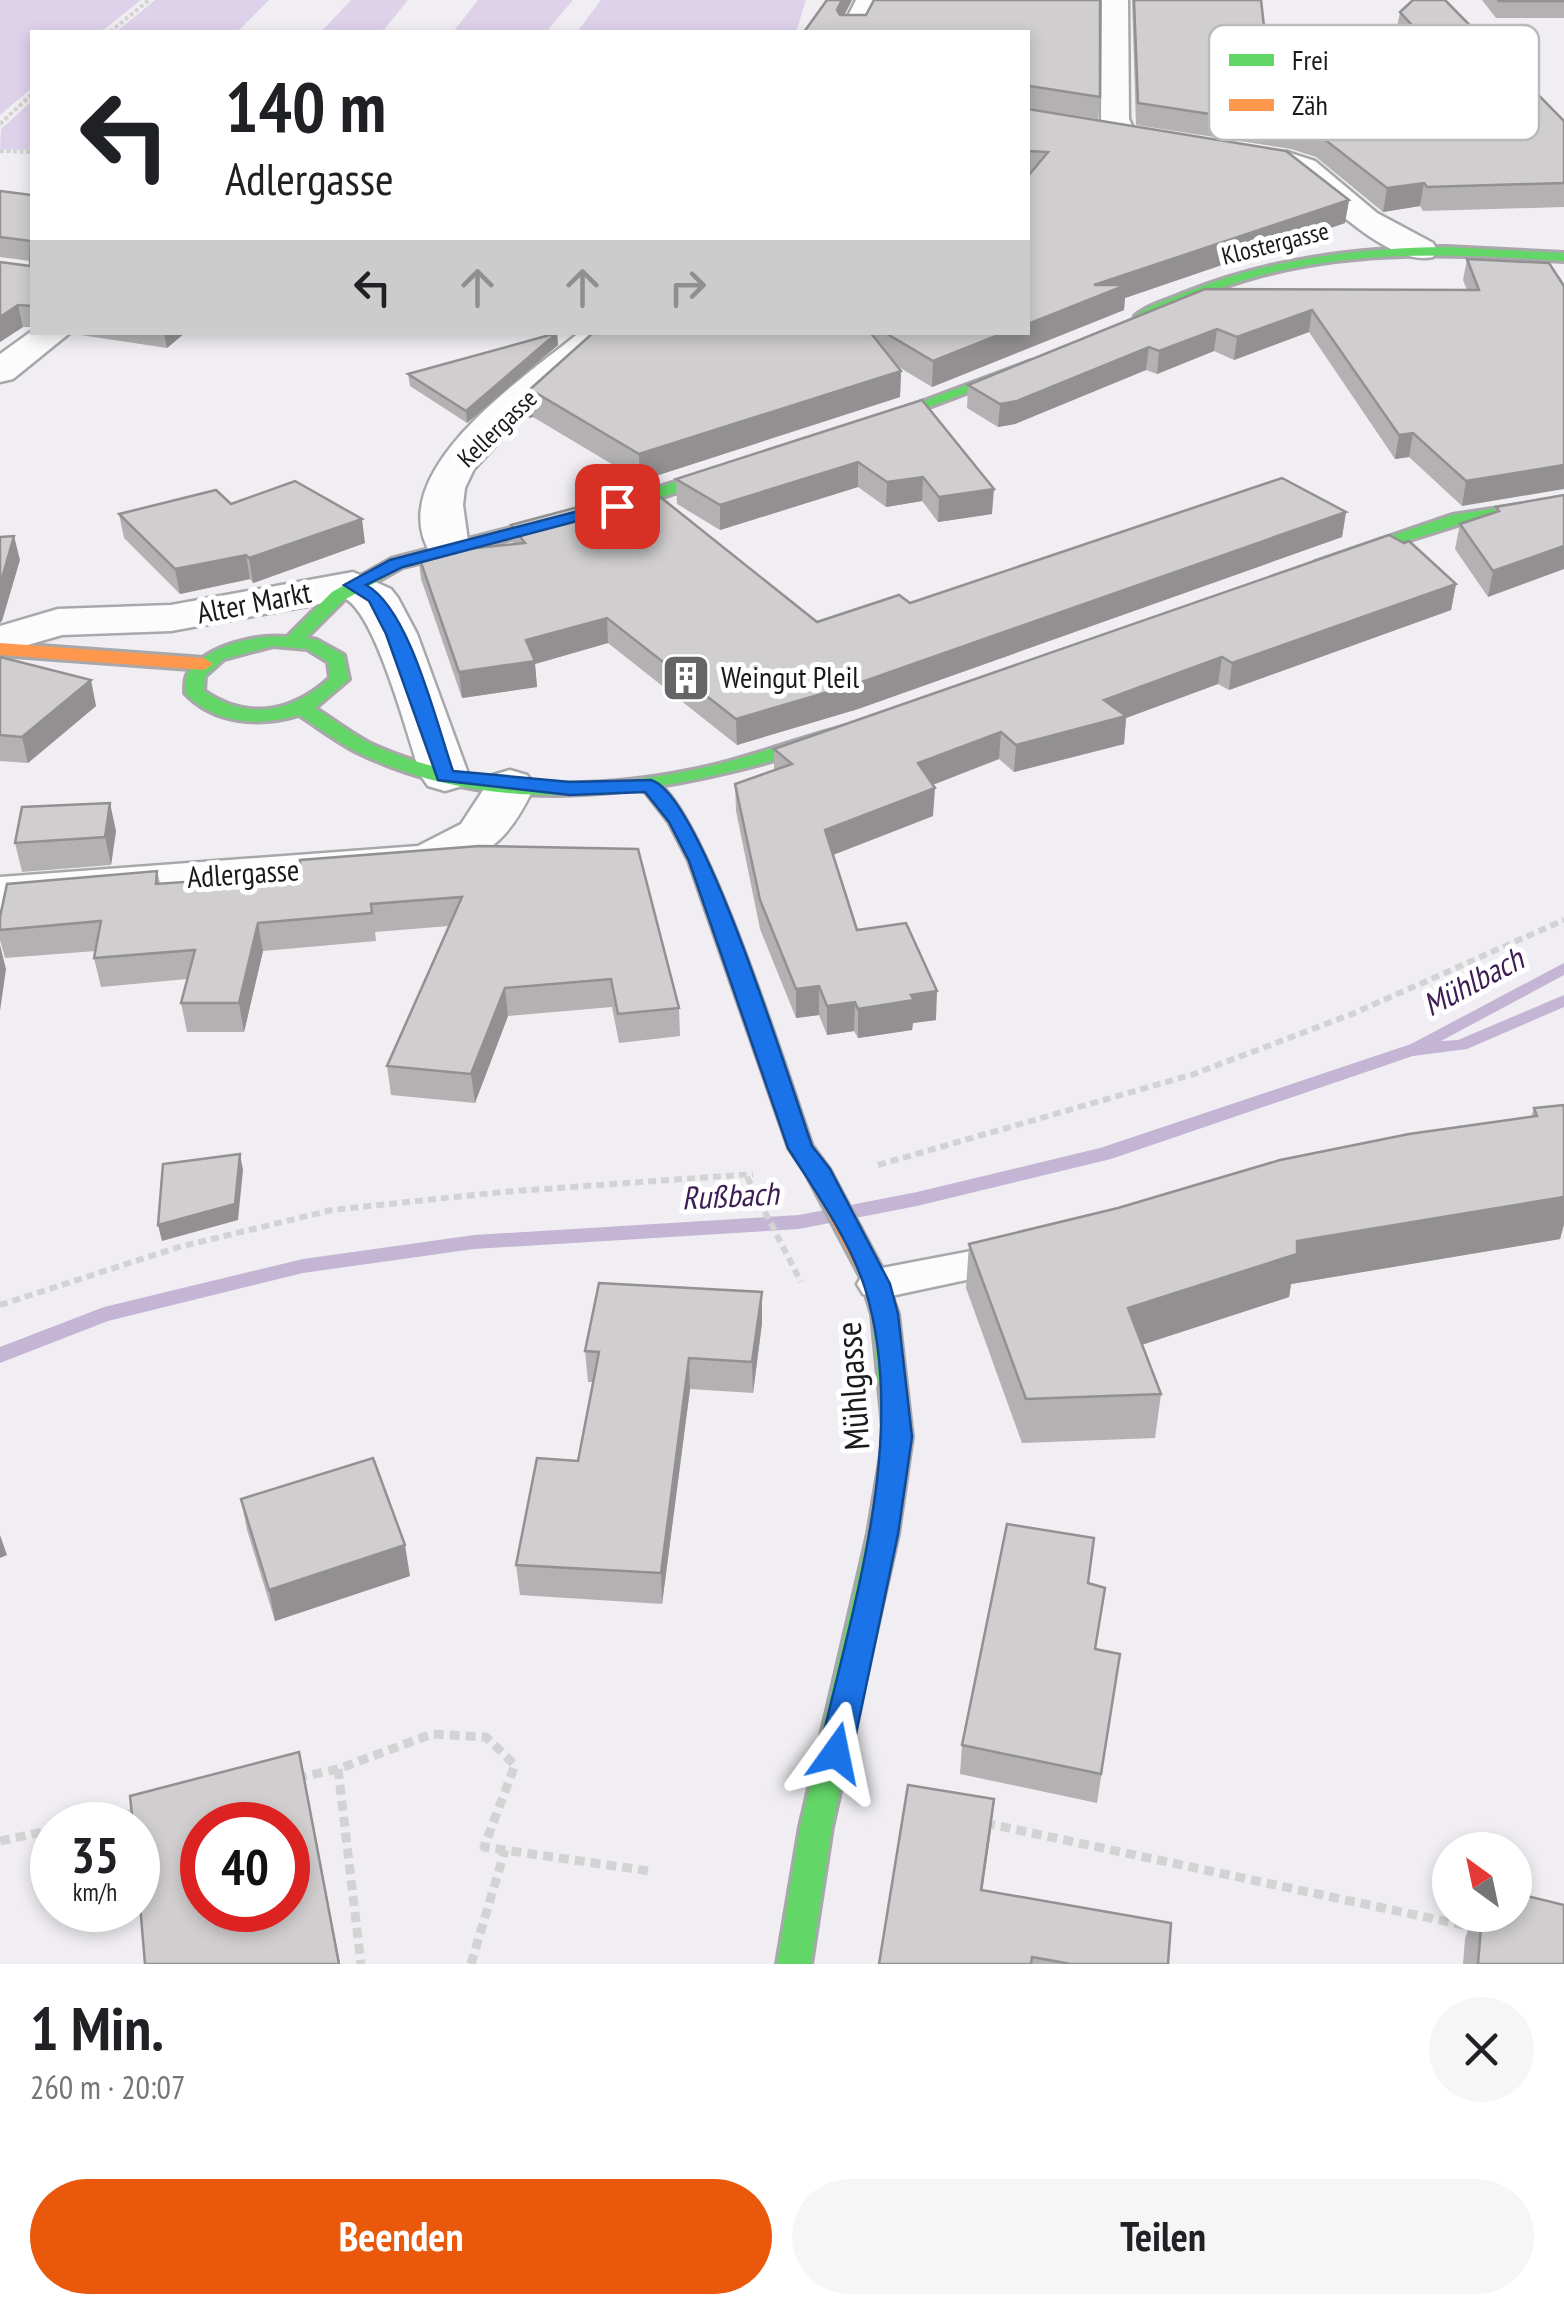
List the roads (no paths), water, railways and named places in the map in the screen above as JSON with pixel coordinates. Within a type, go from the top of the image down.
[{"type":"street","points":[[854,30],[869,0]]},
{"type":"street","points":[[1115,0],[1115,119],[1120,132]]},
{"type":"street","points":[[1087,128],[1157,138]]},
{"type":"street","points":[[1260,156],[1304,167],[1366,220],[1421,250]]},
{"type":"street","name":"Klostergasse","points":[[1126,323],[1250,274],[1351,254],[1421,250],[1564,257]]},
{"type":"street","points":[[0,371],[50,335]]},
{"type":"street","name":"Kellergasse","points":[[448,548],[440,512],[448,478],[478,441],[599,335]]},
{"type":"street","points":[[832,438],[973,390],[1063,352]]},
{"type":"street","points":[[293,642],[352,585],[396,563],[617,506],[776,455]]},
{"type":"street","points":[[1300,570],[1458,519],[1564,503]]},
{"type":"street","name":"Alter Markt","points":[[0,640],[58,622],[171,618],[352,585],[376,598],[395,634],[445,776]]},
{"type":"street","name":"Alter Markt","points":[[0,649],[204,664],[252,643],[293,642],[326,651],[341,668],[333,690],[302,708],[265,716],[212,708],[194,693],[192,683],[204,664]]},
{"type":"street","points":[[302,708],[362,750],[445,776],[510,785],[611,789],[651,786],[763,761],[872,722]]},
{"type":"street","name":"Adlergasse","points":[[0,892],[426,861],[468,844],[494,823],[510,785]]},
{"type":"street","name":"Mühlgasse","points":[[651,786],[678,820],[699,861],[800,1148],[820,1174],[873,1275],[885,1314],[898,1437],[883,1534],[816,1827],[794,1964]]},
{"type":"lane","points":[[873,1275],[1042,1250]]},
{"type":"waterway","name":"Mühlbach","points":[[1420,1045],[1564,968]]},
{"type":"waterway","name":"Rußbach","points":[[0,1355],[104,1315],[303,1266],[474,1242],[799,1222],[917,1199],[1104,1154],[1411,1050],[1461,1045],[1564,1000]]},
{"type":"place","name":"Weingut Pleil","points":[[686,678]]}]
